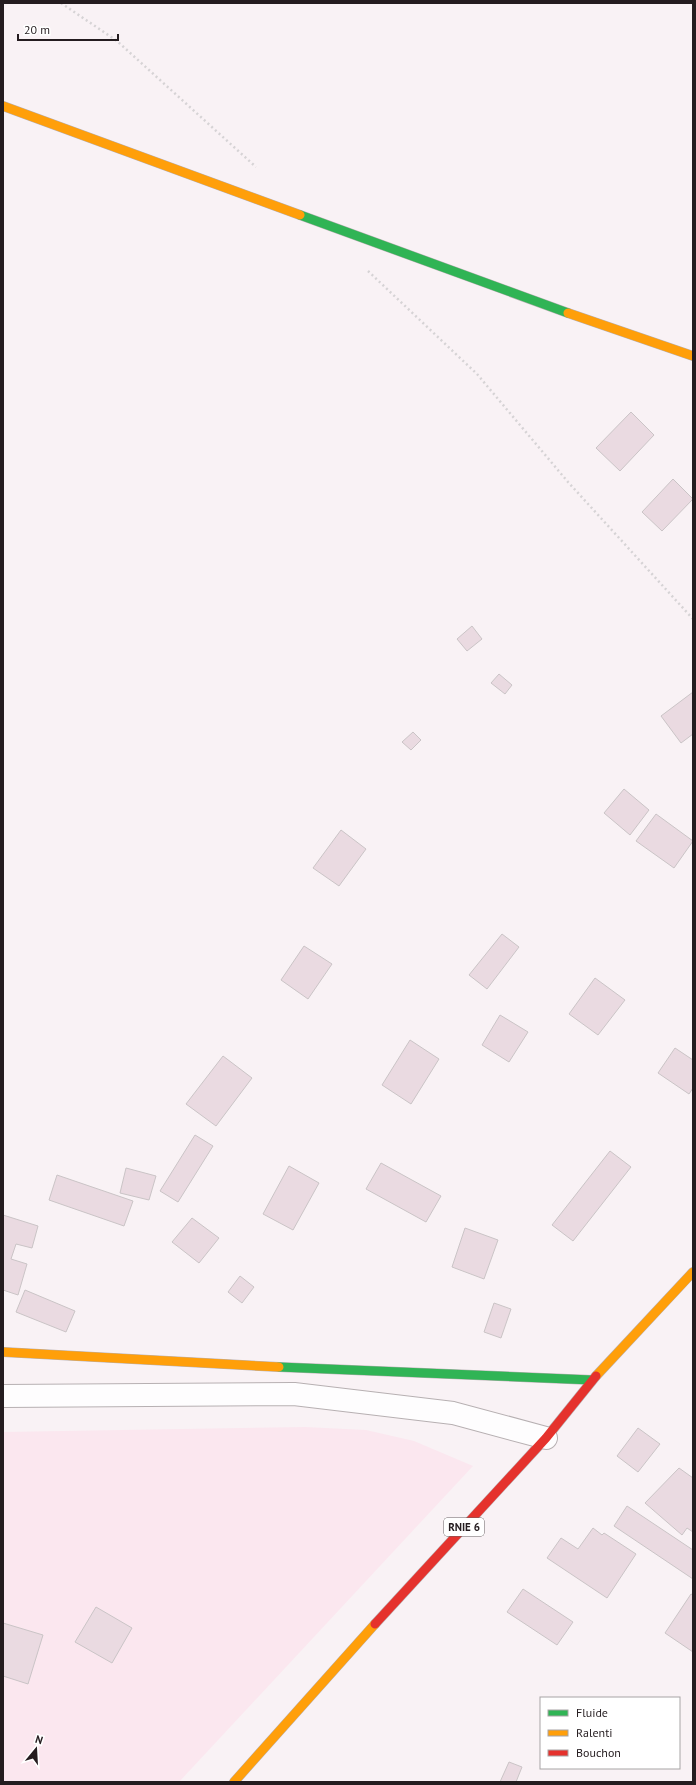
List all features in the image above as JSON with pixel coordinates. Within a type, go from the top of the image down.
[{"type":"street","points":[[3,106],[582,318],[693,356]]},
{"type":"street","name":"RNIE 6","points":[[234,1782],[414,1581],[546,1438],[592,1380],[693,1272]]},
{"type":"street","points":[[3,1352],[249,1366],[592,1380]]},
{"type":"street","points":[[3,1396],[294,1394],[453,1413],[546,1438]]},
{"type":"path","points":[[61,3],[117,41],[259,169]]},
{"type":"path","points":[[367,270],[477,374],[568,482],[693,619]]},
{"type":"shaded area","points":[[305,1427],[366,1430],[414,1441],[473,1466],[179,1782],[3,1782],[3,1432]]},
{"type":"building","points":[[631,412],[654,435],[620,471],[596,448]]},
{"type":"building","points":[[673,479],[693,499],[662,531],[642,512]]},
{"type":"building","points":[[472,626],[482,639],[467,651],[457,639]]},
{"type":"building","points":[[499,674],[512,685],[505,694],[491,683]]},
{"type":"building","points":[[693,692],[693,734],[681,743],[661,716]]},
{"type":"building","points":[[413,732],[421,740],[411,750],[402,742]]},
{"type":"building","points":[[624,789],[649,810],[630,835],[604,813]]},
{"type":"building","points":[[656,814],[693,841],[674,868],[636,841]]},
{"type":"building","points":[[341,830],[366,849],[339,886],[313,868]]},
{"type":"building","points":[[502,934],[519,947],[487,989],[469,975]]},
{"type":"building","points":[[304,946],[332,964],[308,999],[281,980]]},
{"type":"building","points":[[595,978],[625,1000],[598,1035],[569,1014]]},
{"type":"building","points":[[500,1015],[528,1032],[509,1062],[482,1045]]},
{"type":"building","points":[[410,1040],[439,1059],[411,1104],[382,1085]]},
{"type":"building","points":[[675,1048],[693,1060],[693,1088],[689,1094],[658,1073]]},
{"type":"building","points":[[223,1056],[252,1078],[216,1126],[186,1104]]},
{"type":"building","points":[[195,1135],[213,1146],[178,1202],[160,1191]]},
{"type":"building","points":[[610,1151],[631,1167],[573,1241],[552,1225]]},
{"type":"building","points":[[381,1163],[441,1196],[426,1222],[366,1189]]},
{"type":"building","points":[[289,1166],[319,1183],[293,1230],[263,1214]]},
{"type":"building","points":[[126,1168],[156,1176],[149,1200],[120,1193]]},
{"type":"building","points":[[57,1175],[133,1201],[124,1226],[49,1200]]},
{"type":"building","points":[[3,1215],[38,1226],[32,1248],[16,1244],[11,1259],[27,1264],[18,1295],[3,1290]]},
{"type":"building","points":[[192,1218],[219,1238],[199,1263],[172,1242]]},
{"type":"building","points":[[465,1228],[498,1240],[484,1279],[452,1267]]},
{"type":"building","points":[[240,1276],[254,1287],[242,1303],[228,1292]]},
{"type":"building","points":[[25,1290],[75,1311],[66,1332],[16,1312]]},
{"type":"building","points":[[494,1303],[511,1309],[501,1338],[484,1332]]},
{"type":"building","points":[[638,1428],[660,1444],[638,1472],[617,1456]]},
{"type":"building","points":[[679,1468],[693,1478],[693,1532],[687,1528],[682,1535],[645,1503]]},
{"type":"building","points":[[627,1506],[693,1550],[693,1579],[614,1526]]},
{"type":"building","points":[[593,1528],[602,1535],[604,1533],[636,1554],[607,1598],[547,1558],[561,1538],[578,1549]]},
{"type":"building","points":[[523,1589],[573,1622],[557,1645],[507,1612]]},
{"type":"building","points":[[691,1594],[693,1595],[693,1652],[665,1633]]},
{"type":"building","points":[[96,1607],[132,1628],[112,1663],[75,1642]]},
{"type":"building","points":[[3,1623],[43,1635],[28,1684],[3,1676]]},
{"type":"building","points":[[509,1762],[522,1767],[516,1782],[500,1782]]},
{"type":"traffic: fast","points":[[300,215],[568,313]]},
{"type":"traffic: fast","points":[[279,1367],[592,1380]]},
{"type":"traffic: slow","points":[[3,106],[300,215]]},
{"type":"traffic: slow","points":[[568,313],[693,356]]},
{"type":"traffic: slow","points":[[596,1376],[693,1272]]},
{"type":"traffic: slow","points":[[3,1352],[279,1367]]},
{"type":"traffic: slow","points":[[234,1782],[375,1624]]},
{"type":"traffic: jam","points":[[375,1624],[546,1438],[596,1376]]}]
